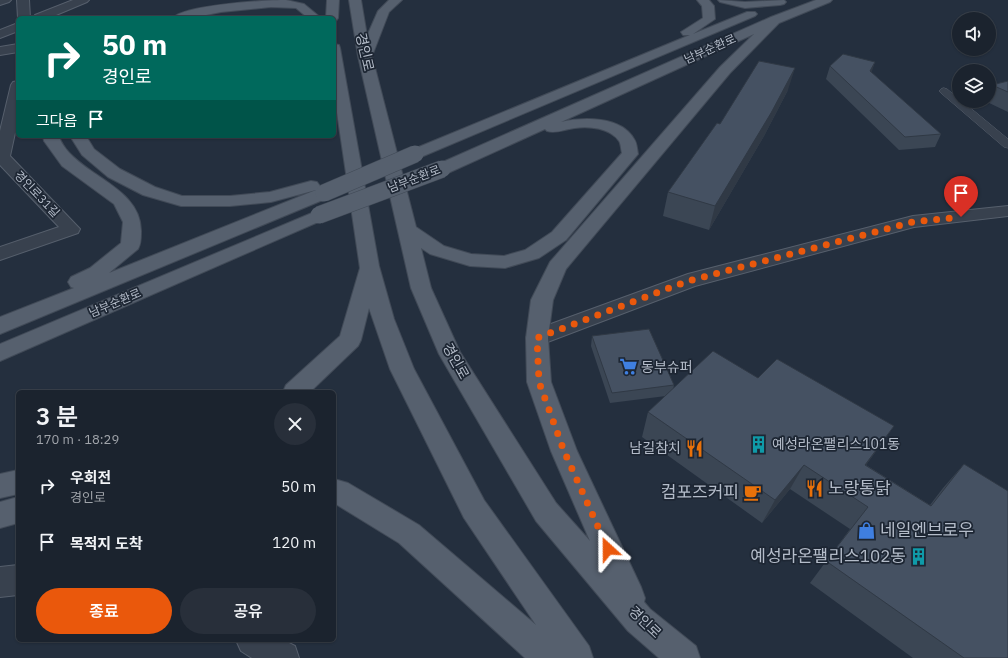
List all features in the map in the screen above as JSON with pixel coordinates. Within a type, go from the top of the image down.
[{"type":"main road","points":[[177,16],[222,0]]},
{"type":"main road","points":[[332,16],[333,0]]},
{"type":"main road","name":"경인로","points":[[355,0],[366,56],[421,288],[450,354],[546,512],[640,620],[684,658]]},
{"type":"main road","points":[[366,56],[384,11],[396,0]]},
{"type":"main road","points":[[639,62],[650,48],[694,30],[709,19],[708,6],[703,0]]},
{"type":"main road","points":[[724,0],[745,5],[780,7]]},
{"type":"main road","name":"남부순환로","points":[[0,326],[324,188],[415,154],[639,62],[780,7],[798,11],[826,0]]},
{"type":"main road","points":[[178,16],[214,7],[235,4],[279,2],[297,4],[312,16]]},
{"type":"main road","points":[[640,620],[561,444],[539,382],[537,338],[542,300],[557,267],[780,7]]},
{"type":"main road","name":"남부순환로","points":[[0,353],[319,215],[442,169],[513,137],[780,7]]},
{"type":"main road","name":"경인로","points":[[336,60],[370,266],[383,318],[402,369],[474,509],[578,658]]},
{"type":"main road","points":[[407,230],[437,250],[470,260],[505,262],[532,254],[559,236],[630,154],[627,140],[616,130],[596,123],[576,123],[513,137]]},
{"type":"main road","points":[[0,322],[96,273],[131,245],[132,222],[122,201],[68,162],[52,141],[51,138]]},
{"type":"main road","points":[[79,138],[88,152],[114,173],[149,191],[181,201],[230,201],[271,197],[324,188]]},
{"type":"main road","points":[[297,390],[350,340],[370,266]]},
{"type":"main road","points":[[0,486],[16,482]]},
{"type":"main road","points":[[336,491],[410,534],[548,658]]},
{"type":"main road","points":[[0,515],[16,511]]},
{"type":"street","points":[[0,2],[5,0]]},
{"type":"street","points":[[23,0],[24,16]]},
{"type":"street","points":[[44,16],[83,0]]},
{"type":"street","points":[[0,34],[16,28]]},
{"type":"street","points":[[0,51],[16,48]]},
{"type":"street","name":"경인로31길","points":[[0,254],[71,229],[2,157],[7,103],[16,88]]},
{"type":"street","points":[[537,338],[688,281],[913,222],[1008,211]]},
{"type":"street","points":[[0,582],[16,580]]},
{"type":"street","points":[[255,642],[283,658]]},
{"type":"lane","points":[[944,91],[1008,145]]},
{"type":"building","points":[[843,54],[875,62],[870,71],[941,134],[905,137],[830,66]]},
{"type":"building","points":[[759,61],[795,68],[771,113],[715,206],[668,192],[717,123],[720,124]]},
{"type":"building","points":[[1008,81],[1008,92],[996,87],[996,84]]},
{"type":"building","points":[[649,329],[674,385],[612,393],[592,336]]},
{"type":"building","points":[[713,351],[758,378],[777,359],[894,426],[865,465],[931,506],[964,464],[1008,491],[1008,658],[964,658],[826,561],[868,507],[804,465],[775,500],[648,412]]},
{"type":"place","name":"동부슈퍼","points":[[628,367]]},
{"type":"place","name":"예성라온팰리스101동","points":[[759,444]]},
{"type":"place","name":"남길참치","points":[[694,448]]},
{"type":"place","name":"노랑통닭","points":[[815,488]]},
{"type":"place","name":"컴포즈커피","points":[[752,492]]},
{"type":"place","name":"네일엔브로우","points":[[867,530]]},
{"type":"place","name":"예성라온팰리스102동","points":[[919,556]]},
{"type":"route","points":[[608,549],[564,451],[539,382],[537,338],[688,281],[913,222],[961,217]]}]
